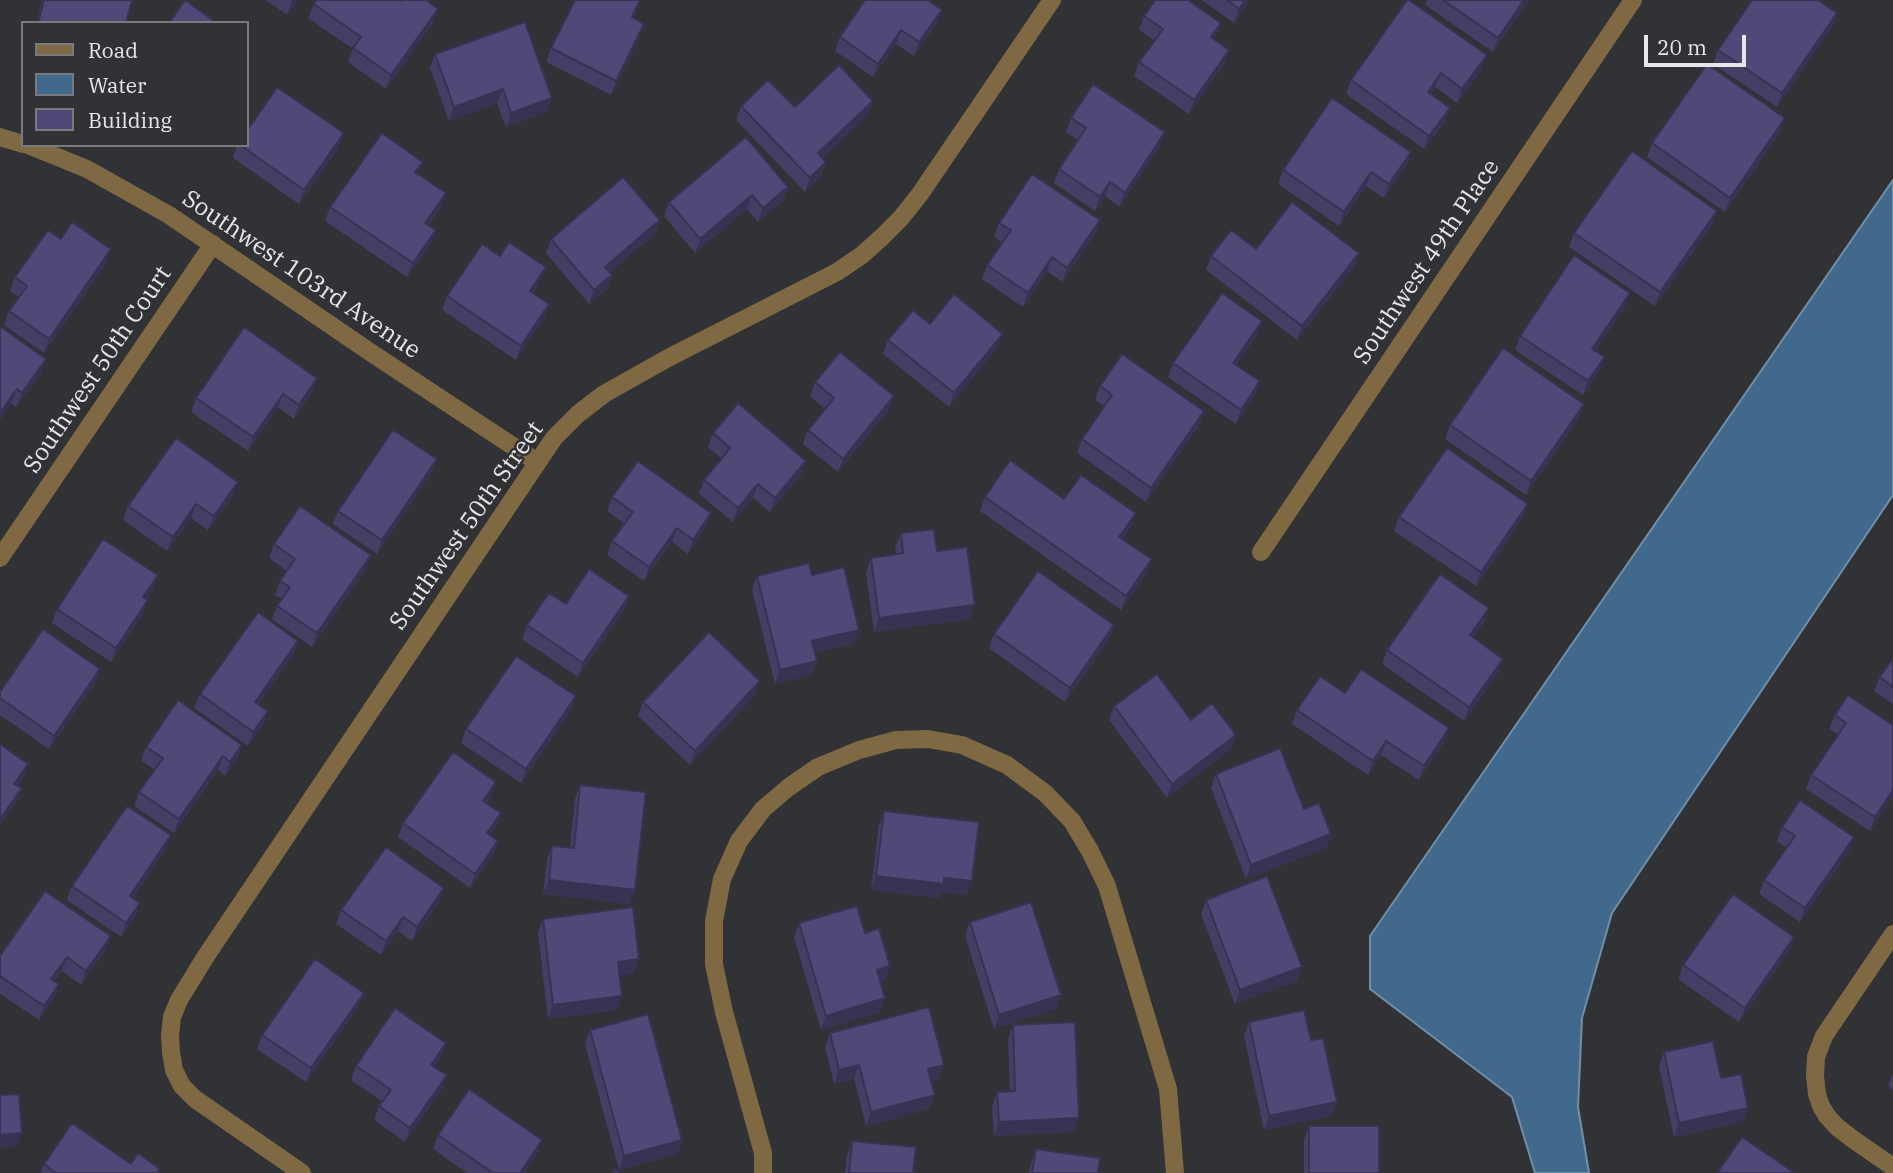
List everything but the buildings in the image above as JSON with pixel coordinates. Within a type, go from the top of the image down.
[{"type":"street","name":"Southwest 50th Street","points":[[302,1173],[209,1110],[182,1086],[174,1070],[170,1052],[172,1017],[179,1000],[206,956],[554,438],[578,414],[604,394],[668,358],[837,272],[862,255],[901,218],[920,194],[1052,0]]},
{"type":"street","name":"Southwest 49th Place","points":[[1261,552],[1633,0]]},
{"type":"street","points":[[0,137],[21,143]]},
{"type":"street","name":"Southwest 103rd Avenue","points":[[33,147],[87,169],[169,215],[373,354],[537,461]]},
{"type":"street","name":"Southwest 50th Court","points":[[0,558],[213,244]]},
{"type":"street","points":[[763,1173],[763,1153],[724,1012],[714,964],[714,920],[722,879],[739,841],[763,809],[818,767],[859,750],[896,740],[928,739],[962,746],[1007,765],[1045,793],[1072,821],[1090,851],[1107,887],[1168,1089],[1175,1173]]},
{"type":"street","points":[[1893,934],[1824,1037],[1816,1057],[1817,1094],[1821,1106],[1837,1127],[1893,1167]]},
{"type":"water","points":[[1893,180],[1893,495],[1612,913],[1582,1018],[1578,1107],[1589,1173],[1535,1173],[1512,1097],[1370,989],[1370,936]]}]
